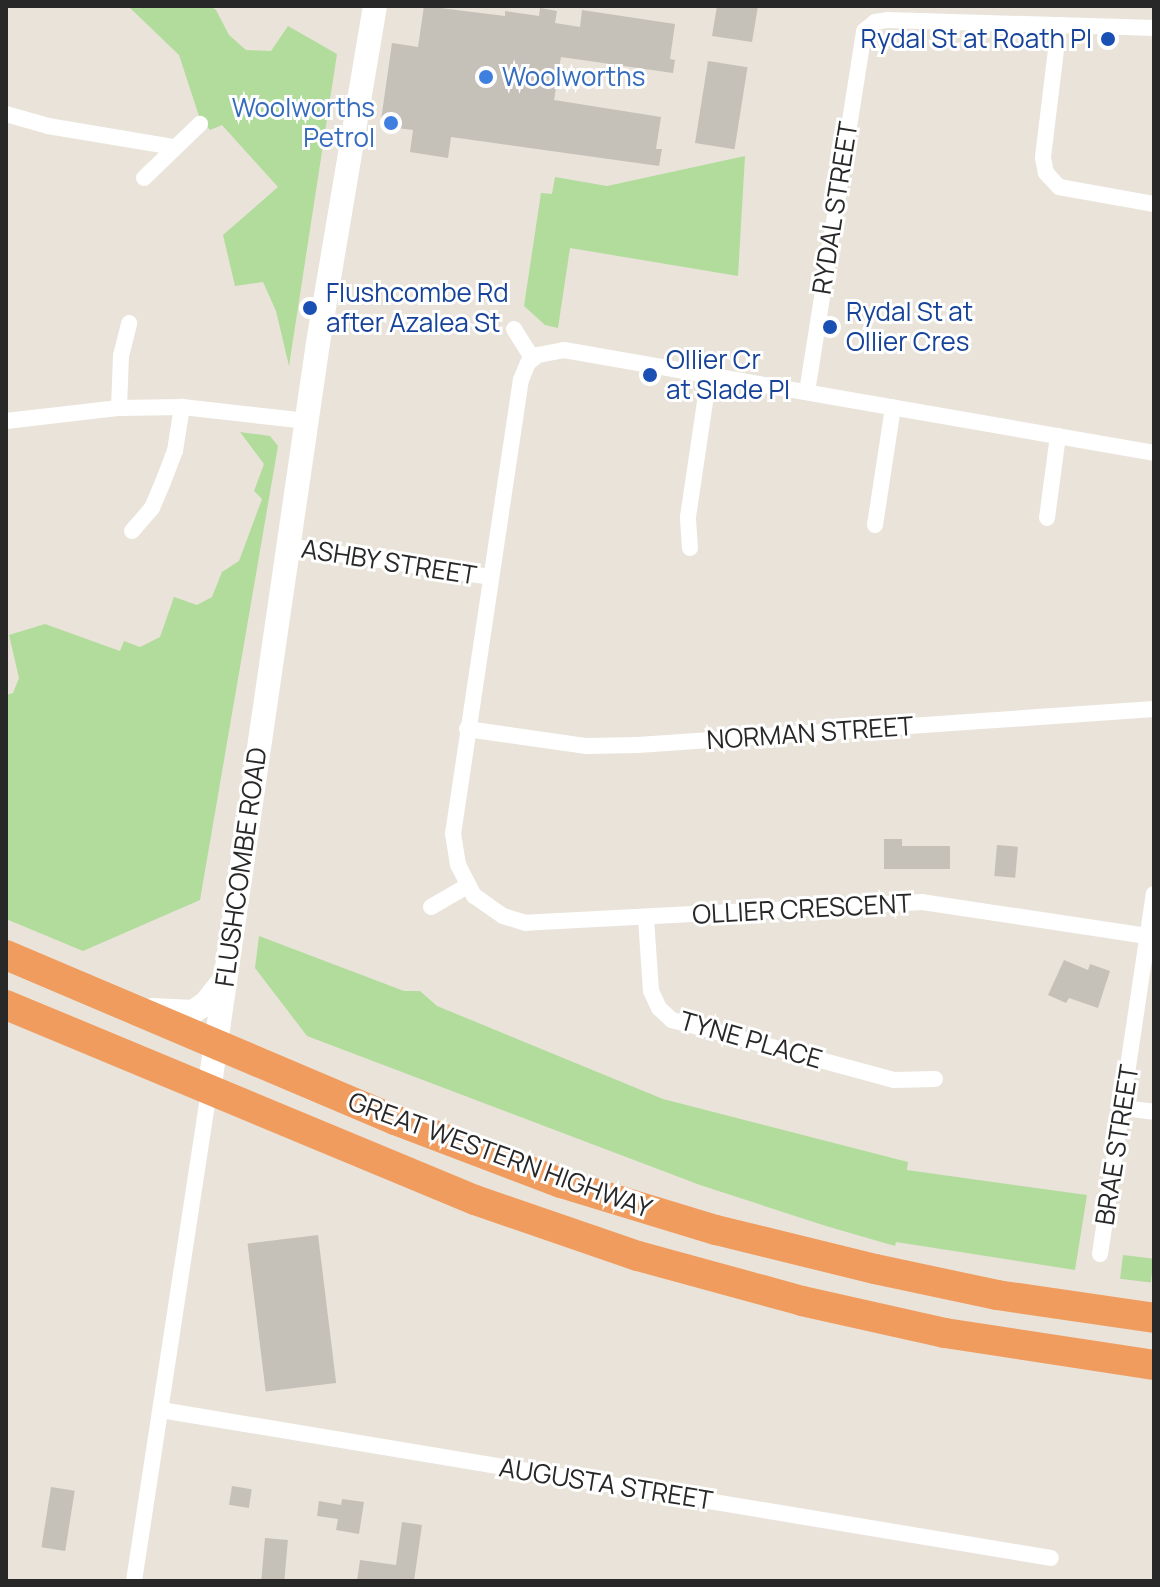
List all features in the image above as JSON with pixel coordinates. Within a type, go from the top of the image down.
[{"type":"highway","name":"GREAT WESTERN HIGHWAY","points":[[6,955],[395,1120],[547,1178],[716,1230],[997,1295],[1154,1318]]},
{"type":"highway","name":"GREAT WESTERN HIGHWAY","points":[[6,1005],[475,1200],[638,1256],[802,1301],[945,1333],[1154,1365]]},
{"type":"street","name":"FLUSHCOMBE ROAD","points":[[348,153],[347,123],[362,6]]},
{"type":"street","name":"FLUSHCOMBE ROAD","points":[[134,1581],[217,1044],[348,153],[362,99],[375,6]]},
{"type":"street","name":"RYDAL STREET","points":[[807,392],[860,44],[866,22],[887,20],[1154,28]]},
{"type":"street","points":[[1059,25],[1043,181],[1067,189],[1154,204]]},
{"type":"street","points":[[6,114],[48,126],[174,147]]},
{"type":"street","points":[[144,178],[200,124]]},
{"type":"street","points":[[119,408],[121,356],[129,323]]},
{"type":"street","points":[[514,329],[532,358]]},
{"type":"street","points":[[431,907],[467,886],[458,865],[453,834],[521,380],[532,358],[545,352],[564,350],[1154,453]]},
{"type":"street","points":[[690,548],[688,517],[709,375]]},
{"type":"street","points":[[132,531],[152,508],[163,482],[175,451],[182,407]]},
{"type":"street","points":[[6,421],[119,408],[182,407],[307,421]]},
{"type":"street","points":[[875,525],[893,407]]},
{"type":"street","points":[[1047,518],[1058,436]]},
{"type":"street","name":"ASHBY STREET","points":[[288,546],[490,577]]},
{"type":"street","name":"NORMAN STREET","points":[[467,729],[587,746],[638,745],[1154,709]]},
{"type":"street","name":"OLLIER CRESCENT","points":[[467,886],[481,903],[503,916],[526,923],[923,902],[1147,936]]},
{"type":"street","name":"BRAE STREET","points":[[1100,1254],[1154,894]]},
{"type":"street","name":"TYNE PLACE","points":[[646,919],[651,991],[659,1008],[672,1020],[894,1080],[935,1079]]},
{"type":"street","points":[[134,1009],[179,1014],[193,1012],[206,1003],[226,977]]},
{"type":"street","points":[[1123,1108],[1154,1112]]},
{"type":"street","name":"AUGUSTA STREET","points":[[161,1410],[1051,1558]]},
{"type":"green space","points":[[128,6],[210,6],[216,10],[229,35],[246,50],[271,51],[288,26],[337,54],[289,366],[276,311],[263,282],[235,286],[223,235],[278,187],[222,125],[210,130],[199,116],[179,55]]},
{"type":"green space","points":[[745,156],[738,276],[570,248],[558,328],[545,325],[524,306],[541,193],[552,194],[555,177],[607,186]]},
{"type":"green space","points":[[240,432],[270,436],[278,446],[200,900],[83,951],[6,919],[6,695],[13,693],[19,678],[9,635],[45,624],[120,651],[124,641],[140,647],[160,637],[174,597],[197,605],[212,597],[222,572],[239,561],[262,499],[254,491],[264,464]]},
{"type":"green space","points":[[259,936],[404,991],[420,991],[437,1006],[663,1099],[908,1162],[907,1170],[1087,1195],[1075,1270],[896,1242],[895,1246],[826,1226],[700,1185],[307,1036],[255,968]]},
{"type":"green space","points":[[1123,1255],[1154,1259],[1151,1283],[1120,1279]]},
{"type":"building","points":[[424,6],[505,16],[505,11],[539,16],[540,8],[557,11],[555,23],[580,27],[582,10],[675,24],[670,59],[675,60],[673,73],[561,57],[554,100],[661,117],[656,149],[662,149],[659,166],[451,137],[448,158],[410,152],[413,130],[382,126],[381,120],[392,43],[418,47]]},
{"type":"building","points":[[717,6],[758,6],[752,42],[712,36]]},
{"type":"building","points":[[708,61],[748,67],[735,149],[695,143]]},
{"type":"building","points":[[884,839],[902,839],[902,846],[950,846],[950,869],[884,869]]},
{"type":"building","points":[[997,845],[1018,847],[1015,878],[994,876]]},
{"type":"building","points":[[1064,960],[1088,970],[1090,964],[1110,971],[1098,1008],[1069,998],[1066,1003],[1048,995]]},
{"type":"building","points":[[318,1235],[336,1383],[266,1392],[248,1244]]},
{"type":"building","points":[[232,1486],[252,1489],[249,1508],[229,1505]]},
{"type":"building","points":[[51,1487],[75,1491],[65,1551],[41,1547]]},
{"type":"building","points":[[342,1499],[364,1502],[359,1534],[336,1530],[338,1519],[317,1516],[319,1501],[341,1505]]},
{"type":"building","points":[[402,1522],[422,1525],[414,1581],[357,1581],[360,1560],[396,1565]]},
{"type":"building","points":[[265,1538],[288,1540],[284,1581],[261,1581]]},
{"type":"place","name":"Rydal St at Roath Pl","points":[[1108,39]]},
{"type":"place","name":"Woolworths","points":[[486,77]]},
{"type":"place","name":"Woolworths Petrol","points":[[391,123]]},
{"type":"place","name":"Flushcombe Rd after Azalea St","points":[[310,308]]},
{"type":"place","name":"Rydal St at Ollier Cres","points":[[830,327]]},
{"type":"place","name":"Ollier Cr at Slade Pl","points":[[650,375]]}]
